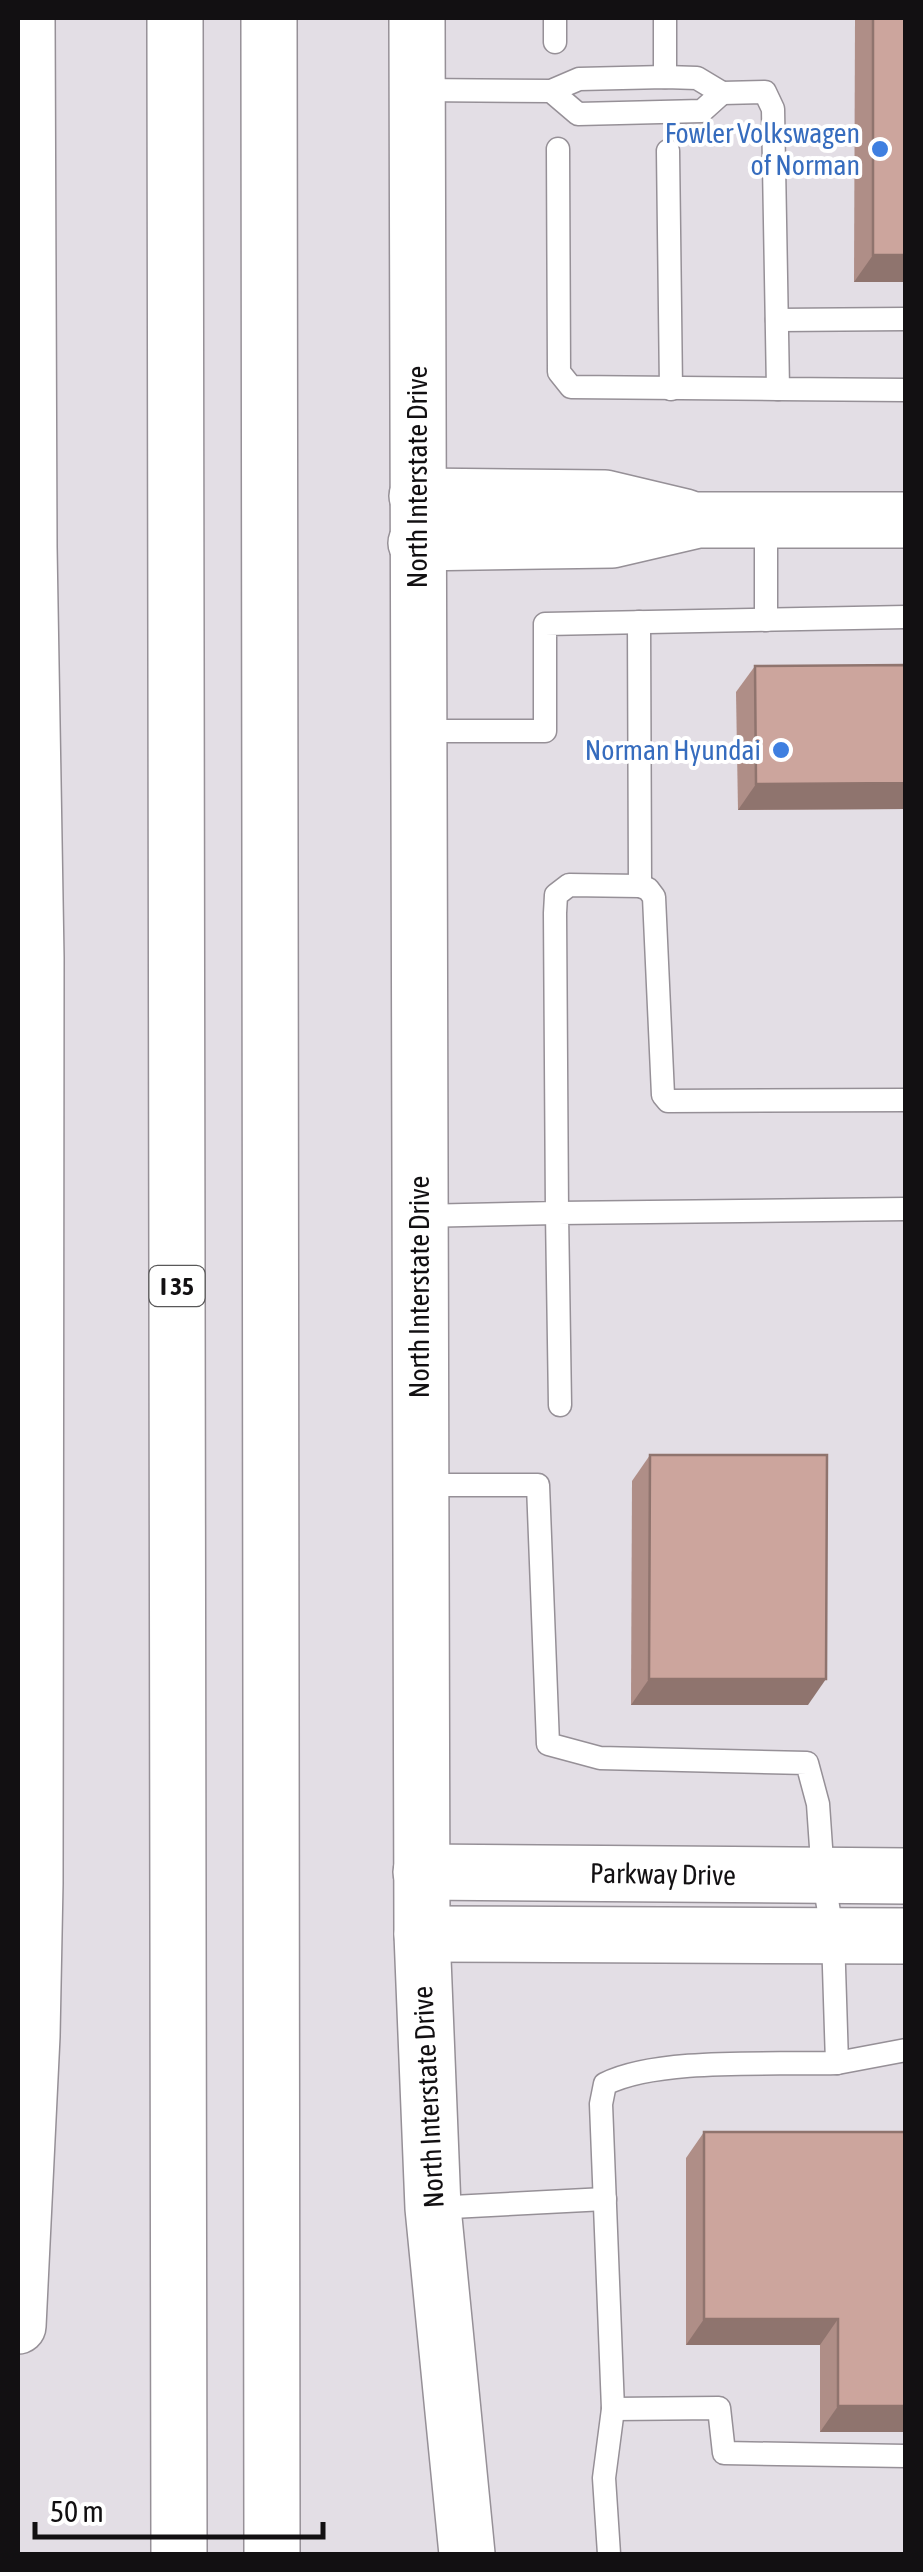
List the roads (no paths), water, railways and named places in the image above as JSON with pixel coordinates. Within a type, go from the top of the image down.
[{"type":"main road","points":[[18,2326],[26,1822],[24,547],[28,18]]},
{"type":"main road","name":"I 35","points":[[175,18],[179,2554]]},
{"type":"main road","points":[[269,18],[272,2554]]},
{"type":"main road","name":"North Interstate Drive","points":[[417,18],[422,1934],[433,2208],[467,2554]]},
{"type":"main road","points":[[417,520],[612,540],[698,520],[906,520]]},
{"type":"main road","name":"Parkway Drive","points":[[421,1872],[906,1876]]},
{"type":"main road","points":[[422,1934],[906,1936]]},
{"type":"lane","points":[[555,18],[555,42]]},
{"type":"lane","points":[[665,18],[665,77]]},
{"type":"lane","points":[[417,90],[550,91],[579,78],[665,77],[697,78],[722,92],[765,92],[773,108],[778,389]]},
{"type":"lane","points":[[550,91],[578,114],[702,111],[722,92]]},
{"type":"lane","points":[[558,150],[560,372],[571,388],[906,390]]},
{"type":"lane","points":[[668,151],[671,389]]},
{"type":"lane","points":[[777,320],[906,319]]},
{"type":"lane","points":[[766,520],[766,620]]},
{"type":"lane","points":[[416,731],[545,731],[545,624],[906,618]]},
{"type":"lane","points":[[639,622],[640,886]]},
{"type":"lane","points":[[560,1405],[556,895],[570,885],[640,886],[654,897],[662,1095],[668,1101],[906,1100]]},
{"type":"lane","points":[[418,1216],[906,1209]]},
{"type":"lane","points":[[420,1485],[538,1485],[548,1744],[600,1758],[806,1764],[818,1804],[823,1876],[833,1936],[837,2064]]},
{"type":"lane","points":[[609,2554],[604,2478],[613,2409],[601,2104],[605,2084],[622,2075],[654,2068],[837,2064],[906,2050]]},
{"type":"lane","points":[[433,2208],[605,2199]]},
{"type":"lane","points":[[613,2409],[719,2408],[724,2453],[906,2456]]},
{"type":"place","name":"Fowler Volkswagen of Norman","points":[[880,149]]},
{"type":"place","name":"Norman Hyundai","points":[[781,750]]}]
